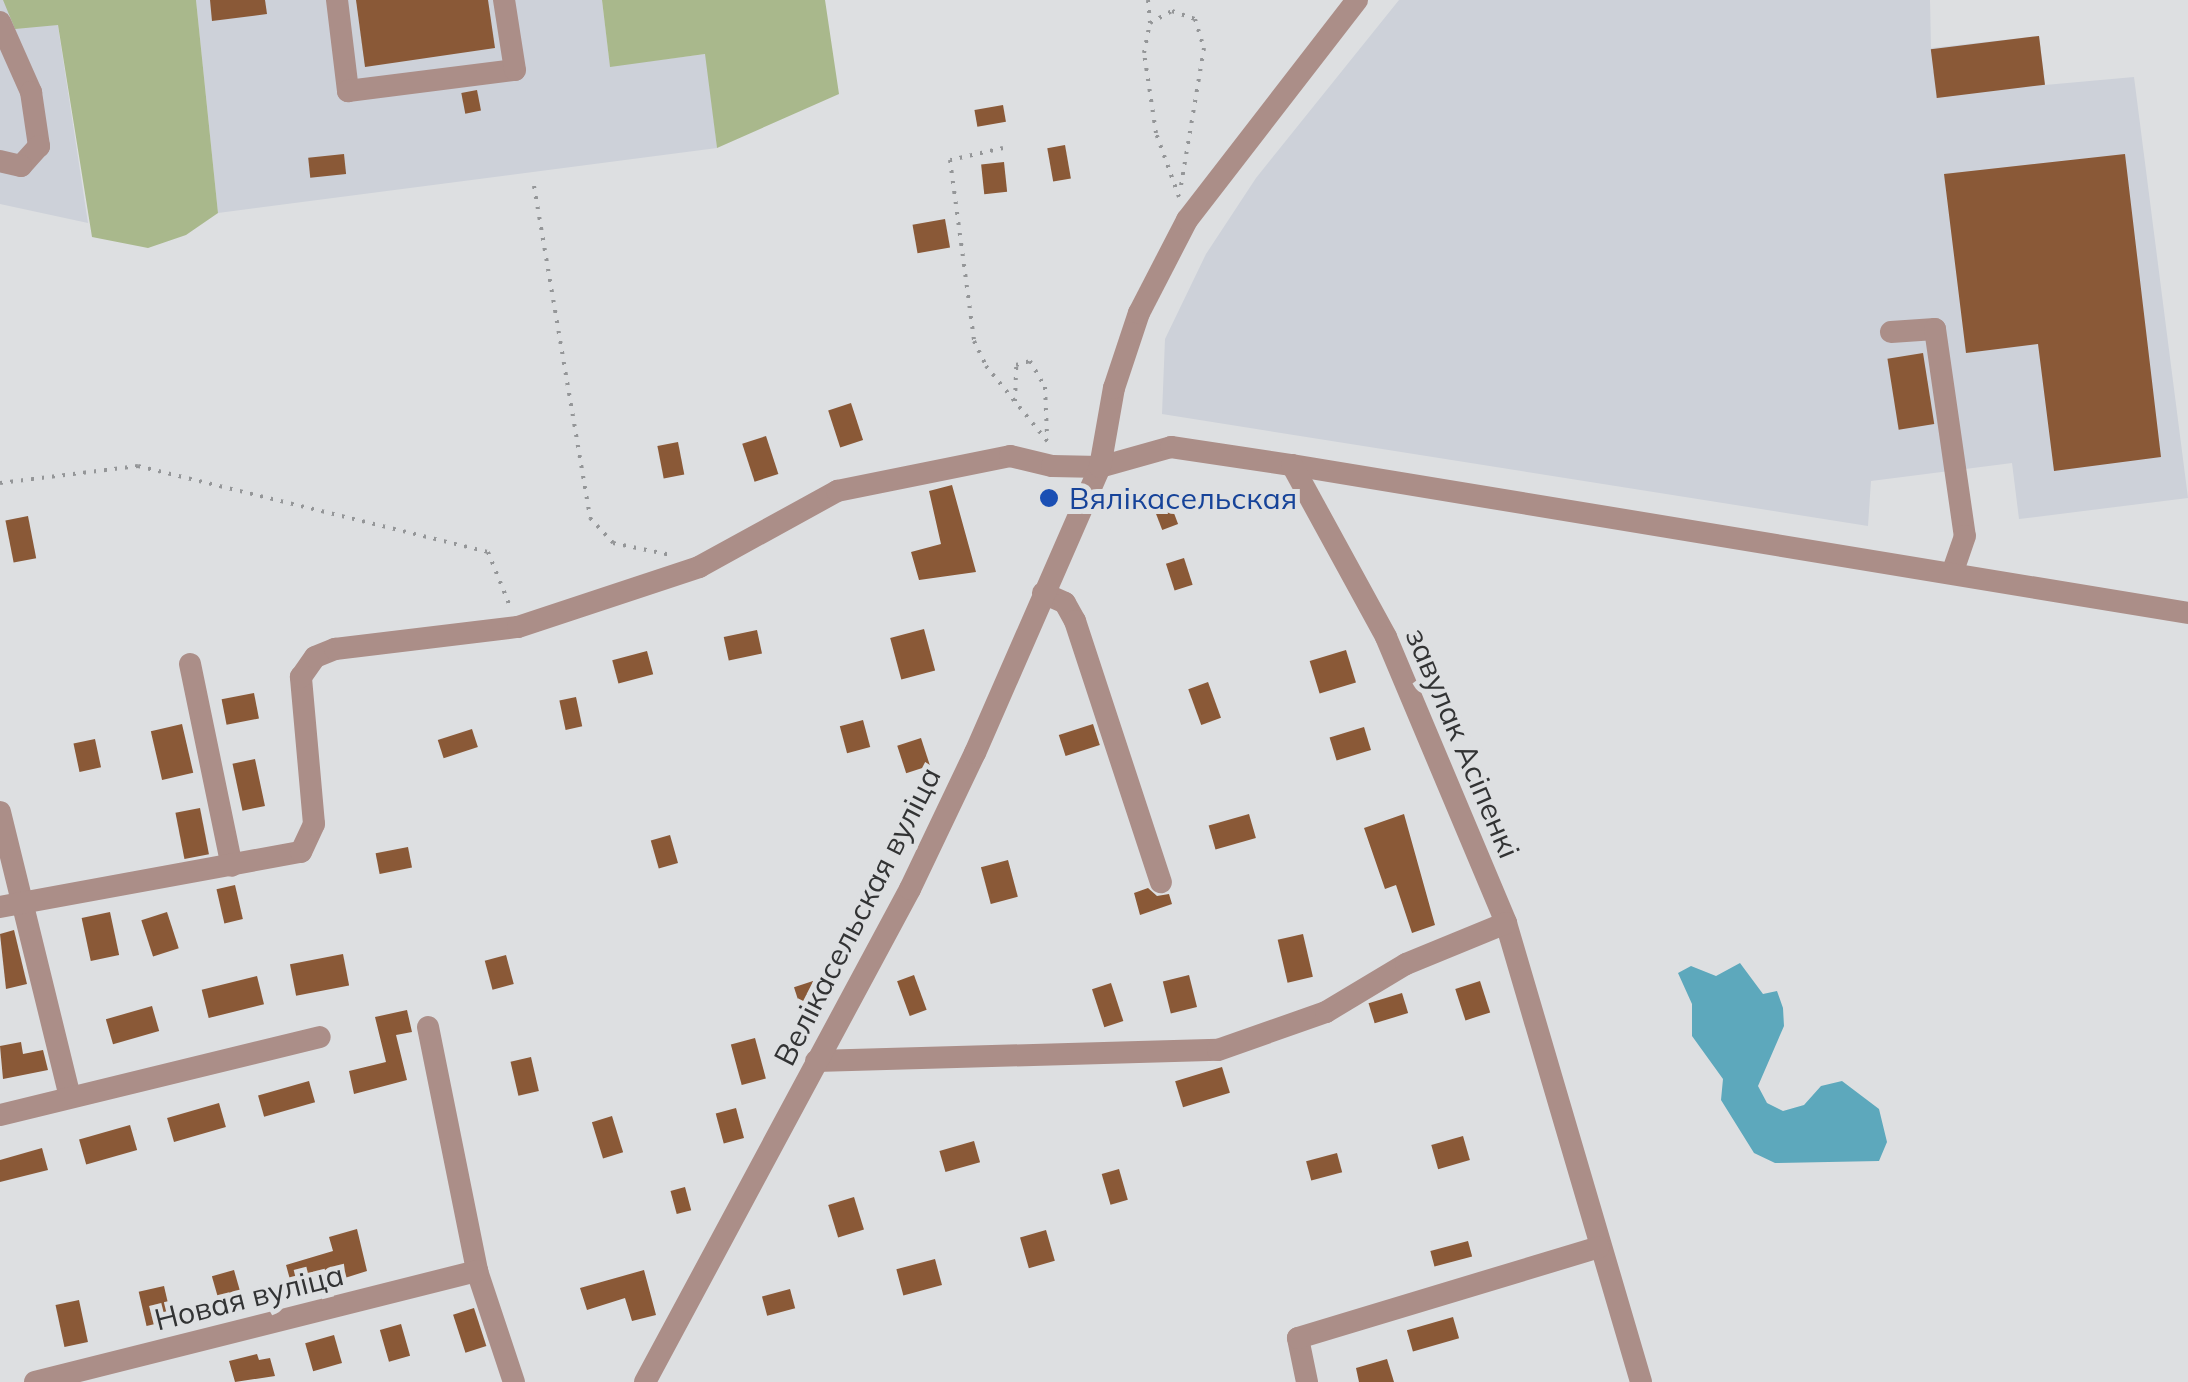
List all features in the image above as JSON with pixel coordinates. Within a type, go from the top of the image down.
[{"type":"street","points":[[337,0],[348,91],[515,70],[504,0]]},
{"type":"street","name":"Велікасельская вуліца","points":[[645,1382],[910,889],[1100,467],[1114,388],[1183,208],[1357,0]]},
{"type":"street","points":[[0,22],[30,92],[39,146],[21,166],[0,161]]},
{"type":"street","points":[[1891,332],[1935,328],[1965,536],[1952,572]]},
{"type":"street","points":[[10,904],[300,852],[312,841],[301,677],[316,657],[335,649],[518,627],[699,566],[837,491],[1010,456],[1052,466],[1100,467],[1171,446],[2188,613]]},
{"type":"street","name":"завулак Асіпенкі","points":[[1292,465],[1386,638],[1506,922],[1641,1382]]},
{"type":"street","points":[[1043,592],[1064,602],[1075,621],[1160,882]]},
{"type":"street","points":[[190,664],[232,866]]},
{"type":"street","points":[[0,812],[10,904],[70,1097]]},
{"type":"street","points":[[816,1062],[1218,1050],[1326,1012],[1406,964],[1506,922]]},
{"type":"street","points":[[428,1027],[476,1271],[514,1382]]},
{"type":"street","points":[[0,1116],[320,1036]]},
{"type":"street","points":[[1307,1382],[1298,1338],[1599,1246]]},
{"type":"street","name":"Новая вуліца","points":[[35,1382],[476,1271]]},
{"type":"path","points":[[1148,0],[1146,88],[1183,208]]},
{"type":"path","points":[[1150,23],[1172,11],[1195,18],[1204,48],[1183,208]]},
{"type":"path","points":[[1004,148],[950,160],[974,341],[1015,404],[1047,434]]},
{"type":"path","points":[[534,186],[578,480],[590,518],[613,543],[658,550],[699,566]]},
{"type":"path","points":[[1015,404],[1016,365],[1030,360],[1046,387],[1052,466]]},
{"type":"path","points":[[0,483],[138,466],[488,552],[518,627]]},
{"type":"shaded area","points":[[0,0],[54,0],[88,223],[0,204]]},
{"type":"shaded area","points":[[196,0],[602,0],[610,66],[706,54],[717,148],[218,213]]},
{"type":"shaded area","points":[[1399,0],[1930,0],[1931,48],[2039,36],[2045,85],[2134,77],[2188,498],[2019,519],[2012,463],[1871,481],[1868,526],[1162,414],[1165,339],[1206,254],[1256,178]]},
{"type":"green space","points":[[3,0],[196,0],[218,213],[186,235],[148,248],[92,237],[58,25],[15,29]]},
{"type":"green space","points":[[602,0],[825,0],[839,94],[717,148],[705,54],[610,67]]},
{"type":"water","points":[[1740,963],[1763,994],[1777,991],[1783,1008],[1784,1026],[1758,1086],[1767,1103],[1783,1111],[1804,1105],[1821,1086],[1842,1081],[1879,1109],[1887,1142],[1879,1161],[1775,1163],[1754,1153],[1721,1100],[1723,1079],[1692,1036],[1692,1004],[1678,973],[1691,966],[1716,976]]},
{"type":"building","points":[[210,0],[265,0],[267,14],[212,21]]},
{"type":"building","points":[[356,0],[488,0],[495,48],[365,67]]},
{"type":"building","points":[[2039,36],[2045,85],[1937,98],[1931,49]]},
{"type":"building","points":[[477,90],[481,111],[465,114],[461,93]]},
{"type":"building","points":[[1003,105],[1006,122],[977,127],[974,110]]},
{"type":"building","points":[[1065,145],[1071,178],[1053,182],[1047,148]]},
{"type":"building","points":[[344,154],[346,174],[310,178],[308,158]]},
{"type":"building","points":[[2125,154],[2161,457],[2054,471],[2038,344],[1966,353],[1944,174]]},
{"type":"building","points":[[1004,162],[1007,192],[984,194],[981,164]]},
{"type":"building","points":[[945,219],[950,248],[918,253],[913,225]]},
{"type":"building","points":[[1923,353],[1934,424],[1899,430],[1887,359]]},
{"type":"building","points":[[851,403],[863,440],[840,448],[828,410]]},
{"type":"building","points":[[766,436],[778,474],[755,482],[742,444]]},
{"type":"building","points":[[678,442],[684,474],[664,478],[657,446]]},
{"type":"building","points":[[952,485],[976,572],[919,580],[911,552],[941,544],[929,491]]},
{"type":"building","points":[[1167,495],[1178,524],[1162,530],[1151,501]]},
{"type":"building","points":[[28,516],[36,558],[14,563],[5,520]]},
{"type":"building","points":[[1184,558],[1193,585],[1175,591],[1166,564]]},
{"type":"building","points":[[924,629],[935,671],[901,680],[890,638]]},
{"type":"building","points":[[757,630],[762,653],[729,661],[724,637]]},
{"type":"building","points":[[1346,650],[1356,683],[1320,694],[1310,661]]},
{"type":"building","points":[[647,651],[653,674],[618,683],[612,660]]},
{"type":"building","points":[[1208,682],[1221,718],[1201,725],[1188,689]]},
{"type":"building","points":[[254,693],[259,719],[227,725],[222,699]]},
{"type":"building","points":[[576,697],[582,726],[566,730],[559,701]]},
{"type":"building","points":[[863,720],[870,747],[847,753],[840,726]]},
{"type":"building","points":[[182,724],[193,773],[162,780],[151,731]]},
{"type":"building","points":[[1093,724],[1100,745],[1066,756],[1059,735]]},
{"type":"building","points":[[1364,727],[1371,750],[1337,760],[1330,738]]},
{"type":"building","points":[[472,729],[478,747],[444,758],[438,740]]},
{"type":"building","points":[[921,738],[930,766],[906,773],[897,746]]},
{"type":"building","points":[[95,739],[101,767],[80,772],[73,744]]},
{"type":"building","points":[[255,759],[265,806],[242,811],[233,764]]},
{"type":"building","points":[[200,808],[209,854],[184,859],[175,813]]},
{"type":"building","points":[[1249,814],[1256,838],[1216,850],[1209,826]]},
{"type":"building","points":[[1404,814],[1435,925],[1412,933],[1396,885],[1385,889],[1364,828]]},
{"type":"building","points":[[670,835],[678,863],[659,868],[651,841]]},
{"type":"building","points":[[408,847],[412,868],[380,874],[376,853]]},
{"type":"building","points":[[1008,860],[1018,897],[991,904],[981,867]]},
{"type":"building","points":[[235,885],[243,919],[224,923],[216,889]]},
{"type":"building","points":[[1148,888],[1157,896],[1169,894],[1172,904],[1140,915],[1134,893]]},
{"type":"building","points":[[110,912],[119,955],[91,961],[82,918]]},
{"type":"building","points":[[167,912],[179,948],[153,956],[141,920]]},
{"type":"building","points":[[14,930],[27,984],[6,989],[0,934]]},
{"type":"building","points":[[1303,934],[1313,977],[1288,983],[1278,940]]},
{"type":"building","points":[[343,954],[349,985],[296,996],[290,964]]},
{"type":"building","points":[[506,955],[514,984],[493,990],[485,961]]},
{"type":"building","points":[[914,975],[927,1010],[910,1016],[897,981]]},
{"type":"building","points":[[1189,975],[1197,1007],[1171,1014],[1163,982]]},
{"type":"building","points":[[257,976],[264,1004],[209,1018],[202,990]]},
{"type":"building","points":[[813,981],[822,1008],[803,1014],[794,987]]},
{"type":"building","points":[[1480,981],[1490,1012],[1465,1020],[1455,989]]},
{"type":"building","points":[[1111,983],[1123,1021],[1104,1027],[1092,989]]},
{"type":"building","points":[[1402,993],[1408,1013],[1375,1023],[1369,1003]]},
{"type":"building","points":[[152,1006],[159,1031],[113,1044],[106,1019]]},
{"type":"building","points":[[407,1010],[412,1032],[396,1035],[407,1080],[354,1094],[349,1071],[386,1062],[375,1017]]},
{"type":"building","points":[[755,1038],[766,1079],[742,1085],[731,1044]]},
{"type":"building","points":[[21,1042],[23,1054],[43,1050],[48,1070],[3,1079],[0,1046]]},
{"type":"building","points":[[531,1057],[539,1091],[518,1096],[511,1062]]},
{"type":"building","points":[[1222,1067],[1230,1093],[1183,1107],[1175,1081]]},
{"type":"building","points":[[309,1081],[315,1102],[264,1117],[258,1096]]},
{"type":"building","points":[[219,1103],[226,1127],[174,1142],[167,1118]]},
{"type":"building","points":[[736,1108],[744,1138],[724,1143],[716,1113]]},
{"type":"building","points":[[612,1116],[623,1152],[603,1158],[592,1122]]},
{"type":"building","points":[[130,1125],[137,1150],[86,1165],[79,1140]]},
{"type":"building","points":[[1463,1136],[1470,1160],[1438,1169],[1431,1145]]},
{"type":"building","points":[[974,1141],[980,1162],[945,1172],[939,1151]]},
{"type":"building","points":[[42,1148],[48,1170],[0,1182],[0,1160]]},
{"type":"building","points":[[1337,1153],[1342,1172],[1311,1181],[1306,1161]]},
{"type":"building","points":[[1119,1169],[1128,1200],[1111,1205],[1102,1174]]},
{"type":"building","points":[[685,1187],[691,1210],[677,1214],[671,1191]]},
{"type":"building","points":[[854,1197],[864,1230],[838,1237],[828,1205]]},
{"type":"building","points":[[357,1229],[367,1271],[294,1294],[286,1265],[333,1251],[329,1237]]},
{"type":"building","points":[[1046,1230],[1055,1261],[1029,1268],[1020,1237]]},
{"type":"building","points":[[1468,1241],[1472,1256],[1434,1267],[1430,1251]]},
{"type":"building","points":[[935,1259],[942,1285],[903,1295],[896,1269]]},
{"type":"building","points":[[234,1270],[244,1304],[222,1310],[212,1276]]},
{"type":"building","points":[[644,1270],[656,1315],[632,1321],[625,1298],[587,1310],[580,1288]]},
{"type":"building","points":[[164,1286],[172,1320],[147,1326],[139,1292]]},
{"type":"building","points":[[790,1289],[795,1308],[767,1316],[762,1297]]},
{"type":"building","points":[[79,1300],[88,1342],[64,1347],[56,1305]]},
{"type":"building","points":[[474,1308],[486,1346],[465,1353],[453,1315]]},
{"type":"building","points":[[1453,1317],[1459,1338],[1413,1351],[1407,1330]]},
{"type":"building","points":[[401,1324],[410,1356],[389,1362],[380,1330]]},
{"type":"building","points":[[334,1335],[342,1363],[313,1371],[305,1343]]},
{"type":"building","points":[[257,1354],[259,1360],[270,1358],[275,1376],[235,1382],[229,1361]]},
{"type":"building","points":[[1387,1359],[1394,1382],[1359,1382],[1356,1368]]},
{"type":"place","name":"Вялікасельская","points":[[1049,498]]}]
